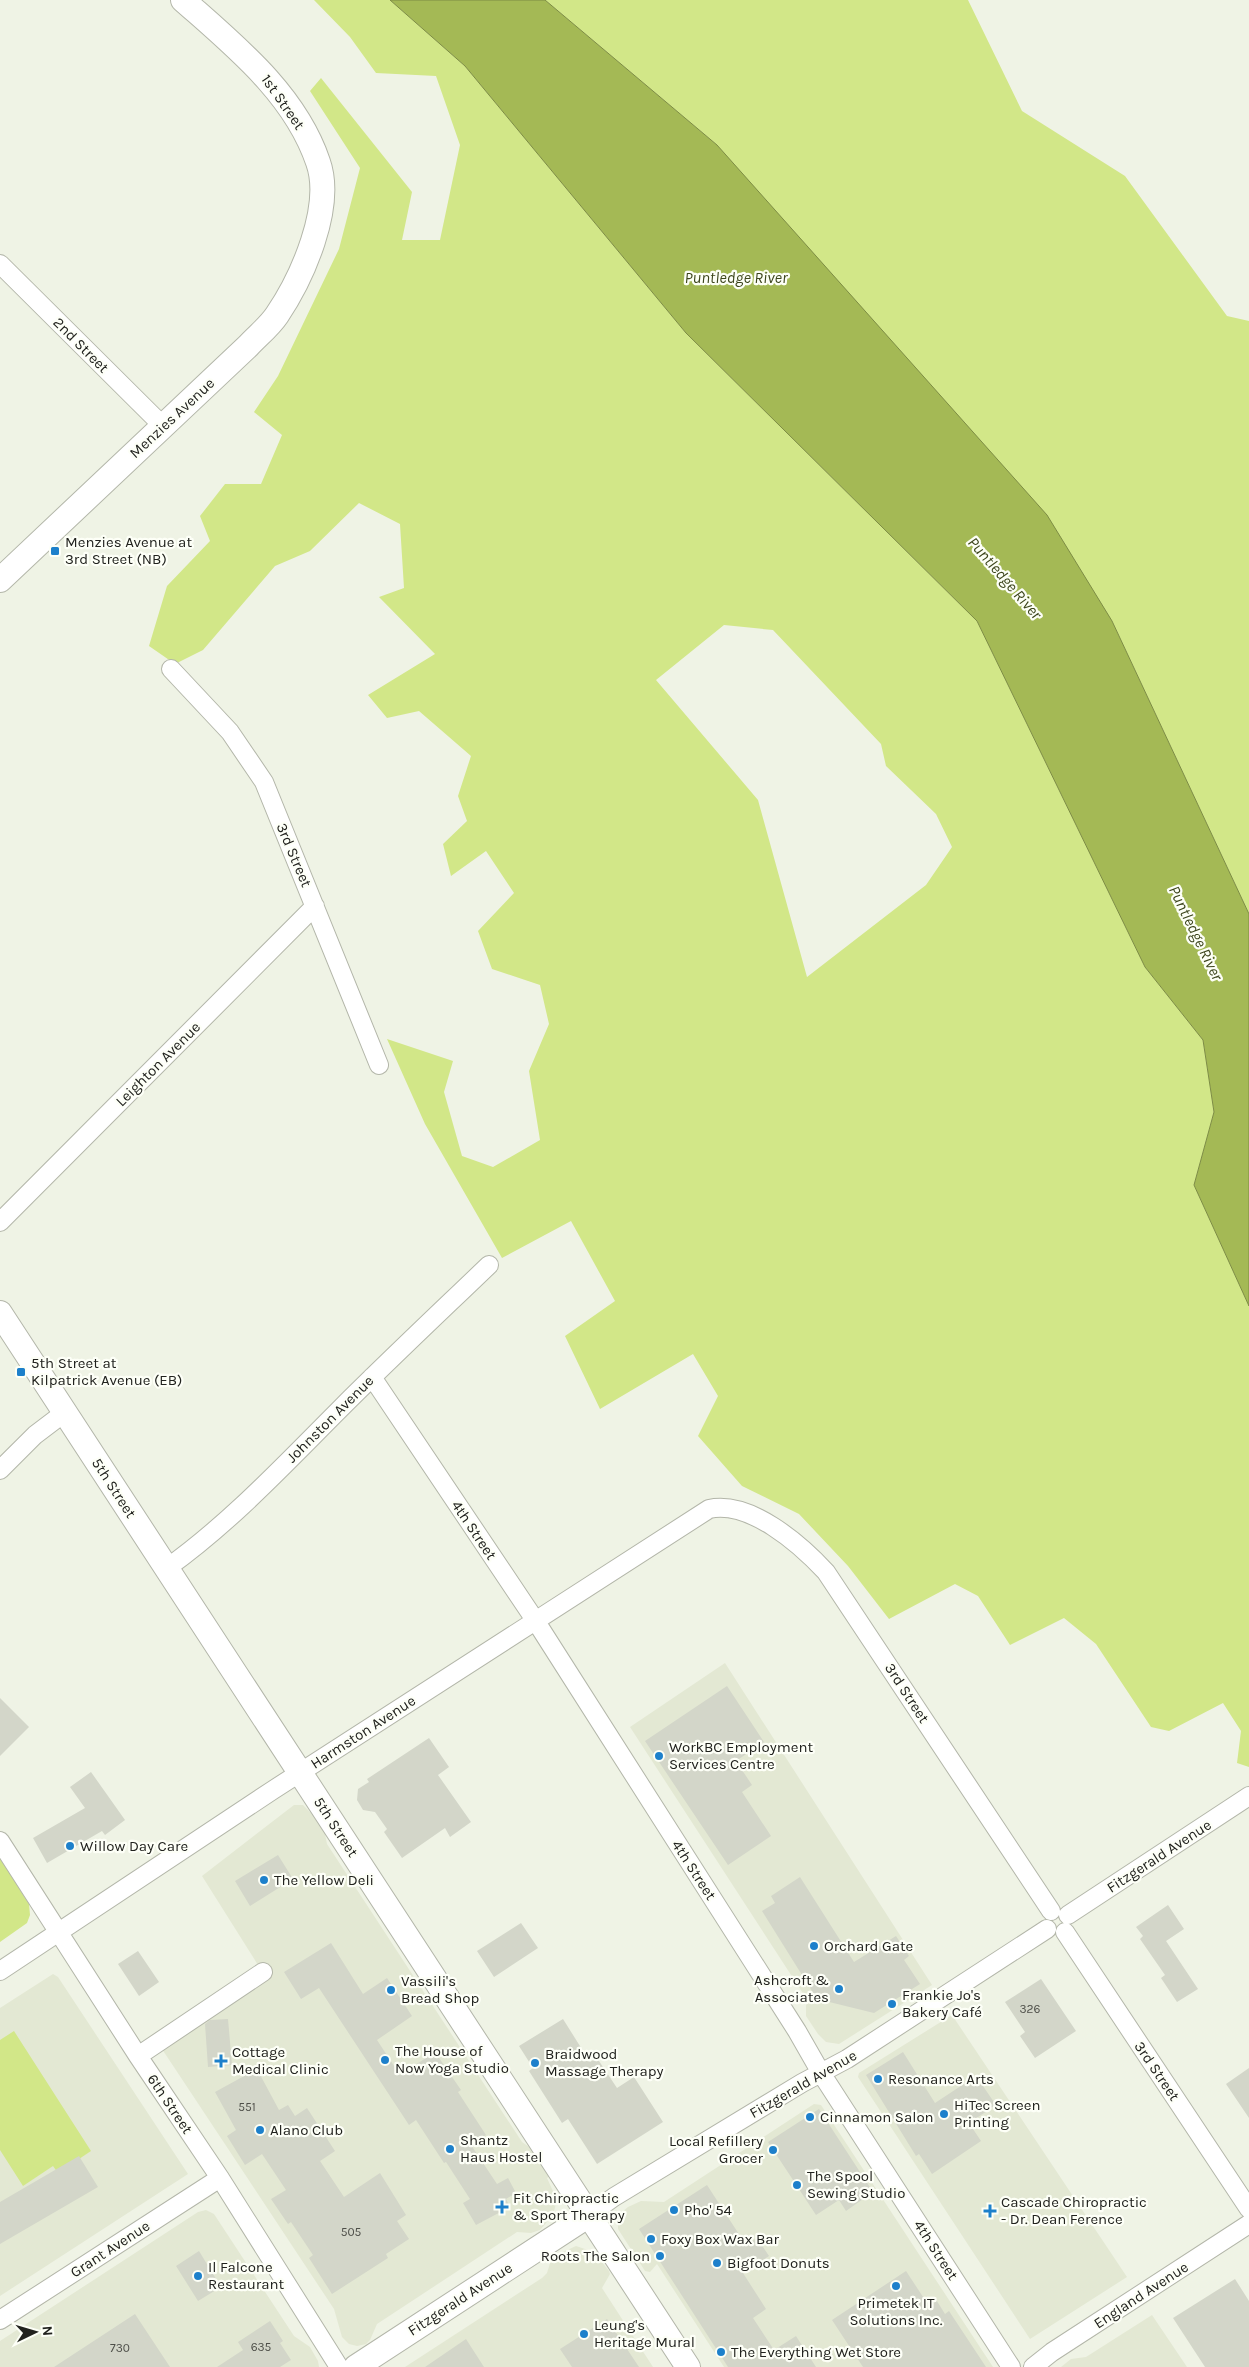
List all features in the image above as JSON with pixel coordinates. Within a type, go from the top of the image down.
[{"type":"street","name":"1st Street","points":[[183,0],[260,69],[279,94],[306,136],[319,162],[321,176],[322,195],[315,235]]},
{"type":"street","name":"Menzies Avenue","points":[[0,580],[248,346],[276,316],[306,261],[315,235]]},
{"type":"street","name":"2nd Street","points":[[0,264],[163,426]]},
{"type":"street","name":"3rd Street","points":[[171,669],[230,732],[264,782],[379,1065]]},
{"type":"street","name":"Leighton Avenue","points":[[0,1222],[315,906]]},
{"type":"street","name":"Johnston Avenue","points":[[166,1568],[195,1547],[276,1473],[372,1377],[489,1265]]},
{"type":"street","name":"5th Street","points":[[0,1312],[688,2367]]},
{"type":"street","name":"4th Street","points":[[372,1377],[535,1620],[797,2030],[821,2073],[1011,2367]]},
{"type":"street","points":[[0,1470],[35,1434],[64,1412]]},
{"type":"street","name":"3rd Street","points":[[731,1507],[778,1530],[798,1544],[826,1572],[1061,1920],[1249,2209]]},
{"type":"street","name":"Harmston Avenue","points":[[0,1971],[300,1773],[709,1509],[731,1507]]},
{"type":"street","name":"Fitzgerald Avenue","points":[[356,2367],[696,2147],[851,2056],[1047,1929],[1057,1935],[1061,1920],[1249,1796]]},
{"type":"street","name":"6th Street","points":[[0,1841],[138,2056],[220,2178],[340,2367]]},
{"type":"street","points":[[138,2056],[263,1972]]},
{"type":"street","name":"Grant Avenue","points":[[0,2320],[220,2178]]},
{"type":"street","name":"England Avenue","points":[[1033,2367],[1052,2352],[1249,2224]]},
{"type":"shaded area","points":[[314,0],[390,0],[465,66],[686,333],[977,621],[1145,967],[1203,1040],[1214,1112],[1194,1185],[1249,1306],[1249,1767],[1237,1763],[1241,1731],[1223,1703],[1169,1731],[1151,1727],[1096,1644],[1064,1618],[1010,1645],[978,1596],[955,1584],[889,1619],[848,1566],[799,1514],[742,1486],[698,1436],[718,1396],[693,1354],[600,1409],[565,1336],[615,1301],[571,1221],[502,1258],[425,1124],[387,1039],[453,1061],[444,1092],[462,1156],[493,1167],[540,1140],[529,1071],[549,1024],[540,985],[492,969],[478,931],[514,893],[486,851],[451,876],[443,844],[467,821],[458,796],[471,756],[419,711],[387,718],[368,695],[435,654],[379,597],[404,588],[400,524],[359,503],[310,551],[275,566],[203,650],[175,664],[149,646],[167,586],[210,541],[200,516],[225,484],[261,484],[282,435],[254,412],[278,376],[339,249],[360,168],[310,91],[321,78],[412,192],[402,240],[440,240],[460,145],[436,76],[376,73],[350,37]],"holes":[[[724,625],[773,630],[881,744],[886,766],[936,814],[952,847],[926,885],[807,977],[758,800],[656,680]]]},
{"type":"shaded area","points":[[545,0],[968,0],[1022,111],[1125,176],[1227,316],[1249,321],[1249,914],[1112,621],[717,145]]},
{"type":"shaded area","points":[[725,1663],[932,1985],[839,2044],[826,2042],[806,2016],[806,1998],[630,1727]]},
{"type":"shaded area","points":[[294,1805],[303,1805],[324,1829],[327,1844],[522,2142],[535,2151],[551,2175],[547,2178],[557,2200],[553,2215],[540,2230],[531,2233],[517,2232],[377,2324],[370,2340],[366,2344],[357,2346],[349,2344],[342,2337],[334,2309],[158,2043],[263,1973],[202,1876]]},
{"type":"shaded area","points":[[0,1858],[29,1904],[30,1915],[27,1923],[0,1942]]},
{"type":"shaded area","points":[[53,1974],[58,1977],[188,2174],[0,2296],[0,2008]]},
{"type":"shaded area","points":[[952,2015],[1127,2277],[1030,2339],[858,2077],[859,2073]]},
{"type":"shaded area","points":[[14,2031],[91,2151],[58,2173],[53,2166],[23,2186],[0,2150],[0,2040]]},
{"type":"shaded area","points":[[814,2104],[821,2105],[993,2367],[724,2367],[657,2264],[650,2272],[645,2271],[618,2229],[618,2220],[622,2212],[641,2201],[664,2202]]},
{"type":"shaded area","points":[[206,2210],[214,2214],[294,2336],[310,2347],[318,2361],[319,2367],[0,2367],[0,2341],[198,2212]]},
{"type":"shaded area","points":[[576,2246],[594,2252],[609,2271],[610,2274],[602,2288],[653,2367],[405,2367],[542,2278],[547,2273],[552,2257]]},
{"type":"shaded area","points":[[1152,2315],[1187,2367],[1061,2367],[1071,2359],[1086,2357]]},
{"type":"water","name":"Puntledge River","points":[[390,0],[545,0],[717,145],[1047,515],[1112,621],[1249,914],[1249,1306],[1194,1185],[1214,1112],[1203,1040],[1145,967],[977,621],[686,333],[465,66]]},
{"type":"building","points":[[727,1686],[764,1742],[736,1761],[752,1785],[742,1792],[771,1836],[728,1865],[645,1741]]},
{"type":"building","points":[[0,1698],[29,1727],[0,1756]]},
{"type":"building","points":[[429,1738],[449,1767],[438,1775],[471,1822],[450,1837],[445,1828],[402,1858],[384,1832],[387,1829],[375,1812],[363,1810],[357,1800],[358,1789],[369,1782],[367,1779]]},
{"type":"building","points":[[91,1772],[125,1820],[105,1835],[102,1831],[47,1863],[33,1838],[85,1808],[70,1787]]},
{"type":"building","name":"The Yellow Deli","points":[[278,1855],[293,1879],[250,1906],[235,1881]]},
{"type":"building","name":"Orchard Gate","points":[[800,1877],[854,1962],[896,1936],[909,1956],[904,1960],[920,1984],[874,2013],[817,1999],[762,1911],[775,1903],[771,1896]]},
{"type":"building","points":[[1168,1905],[1184,1929],[1166,1941],[1198,1989],[1177,2002],[1161,1978],[1165,1975],[1140,1939],[1143,1936],[1136,1927]]},
{"type":"building","points":[[521,1923],[538,1948],[494,1977],[477,1951]]},
{"type":"building","points":[[331,1943],[363,1994],[387,1978],[412,2016],[377,2040],[400,2075],[435,2052],[461,2090],[458,2092],[486,2135],[471,2145],[497,2184],[508,2178],[516,2193],[506,2199],[510,2207],[476,2225],[463,2203],[470,2199],[446,2162],[444,2163],[416,2120],[409,2125],[319,1988],[301,1999],[284,1972]]},
{"type":"building","points":[[138,1951],[159,1982],[139,1996],[118,1964]]},
{"type":"building","points":[[1041,1979],[1076,2031],[1035,2058],[1020,2036],[1025,2032],[1005,2002]]},
{"type":"building","points":[[228,2019],[232,2065],[208,2067],[205,2024],[210,2020]]},
{"type":"building","points":[[563,2019],[590,2062],[597,2058],[617,2088],[634,2077],[663,2122],[597,2164],[568,2119],[562,2123],[529,2071],[533,2068],[519,2046]]},
{"type":"building","points":[[903,2052],[935,2103],[976,2076],[996,2105],[969,2123],[981,2141],[932,2174],[919,2154],[916,2156],[866,2075]]},
{"type":"building","points":[[1249,2068],[1249,2118],[1226,2084]]},
{"type":"building","points":[[257,2069],[279,2110],[288,2105],[295,2116],[307,2108],[335,2151],[320,2161],[344,2197],[380,2173],[406,2215],[397,2221],[409,2239],[386,2254],[388,2258],[332,2294],[309,2258],[313,2255],[291,2222],[288,2224],[271,2199],[286,2190],[262,2154],[245,2165],[227,2136],[236,2130],[215,2092]]},
{"type":"building","points":[[819,2109],[873,2192],[846,2211],[839,2200],[816,2215],[768,2142]]},
{"type":"building","points":[[79,2156],[98,2187],[0,2244],[0,2202]]},
{"type":"building","points":[[707,2185],[746,2245],[757,2238],[769,2256],[743,2273],[766,2309],[753,2318],[774,2350],[796,2336],[816,2367],[728,2367],[639,2229]]},
{"type":"building","name":"Il Falcone Restaurant","points":[[199,2251],[221,2287],[198,2301],[176,2266]]},
{"type":"building","points":[[906,2271],[927,2303],[935,2298],[945,2314],[949,2311],[986,2367],[863,2367],[832,2320]]},
{"type":"building","points":[[1235,2279],[1249,2301],[1249,2367],[1205,2367],[1173,2318]]},
{"type":"building","points":[[135,2314],[170,2367],[54,2367]]},
{"type":"building","points":[[607,2319],[639,2367],[572,2367],[560,2349]]},
{"type":"building","points":[[270,2321],[283,2341],[280,2343],[291,2360],[280,2367],[217,2367],[243,2350],[238,2342]]},
{"type":"building","points":[[466,2339],[484,2367],[425,2367]]},
{"type":"place","name":"Menzies Avenue at 3rd Street (NB)","points":[[55,551]]},
{"type":"place","name":"5th Street at Kilpatrick Avenue (EB)","points":[[21,1372]]},
{"type":"place","name":"WorkBC Employment Services Centre","points":[[659,1756]]},
{"type":"place","name":"Willow Day Care","points":[[70,1846]]},
{"type":"place","name":"The Yellow Deli","points":[[264,1880]]},
{"type":"place","name":"Orchard Gate","points":[[814,1946]]},
{"type":"place","name":"Ashcroft & Associates","points":[[839,1989]]},
{"type":"place","name":"Vassili's Bread Shop","points":[[391,1990]]},
{"type":"place","name":"Frankie Jo's Bakery Café","points":[[892,2004]]},
{"type":"place","name":"The House of Now Yoga Studio","points":[[385,2060]]},
{"type":"place","name":"Cottage Medical Clinic","points":[[221,2061]]},
{"type":"place","name":"Braidwood Massage Therapy","points":[[535,2063]]},
{"type":"place","name":"Resonance Arts","points":[[878,2079]]},
{"type":"place","name":"HiTec Screen Printing","points":[[944,2114]]},
{"type":"place","name":"Cinnamon Salon","points":[[810,2117]]},
{"type":"place","name":"Alano Club","points":[[260,2130]]},
{"type":"place","name":"Shantz Haus Hostel","points":[[450,2149]]},
{"type":"place","name":"Local Refillery Grocer","points":[[773,2150]]},
{"type":"place","name":"The Spool Sewing Studio","points":[[797,2185]]},
{"type":"place","name":"Fit Chiropractic & Sport Therapy","points":[[502,2207]]},
{"type":"place","name":"Pho' 54","points":[[674,2210]]},
{"type":"place","name":"Cascade Chiropractic - Dr. Dean Ference","points":[[990,2211]]},
{"type":"place","name":"Foxy Box Wax Bar","points":[[651,2239]]},
{"type":"place","name":"Roots The Salon","points":[[660,2256]]},
{"type":"place","name":"Bigfoot Donuts","points":[[717,2263]]},
{"type":"place","name":"Il Falcone Restaurant","points":[[198,2276]]},
{"type":"place","name":"Primetek IT Solutions Inc.","points":[[896,2286]]},
{"type":"place","name":"Leung's Heritage Mural","points":[[584,2334]]},
{"type":"place","name":"The Everything Wet Store","points":[[721,2352]]}]
